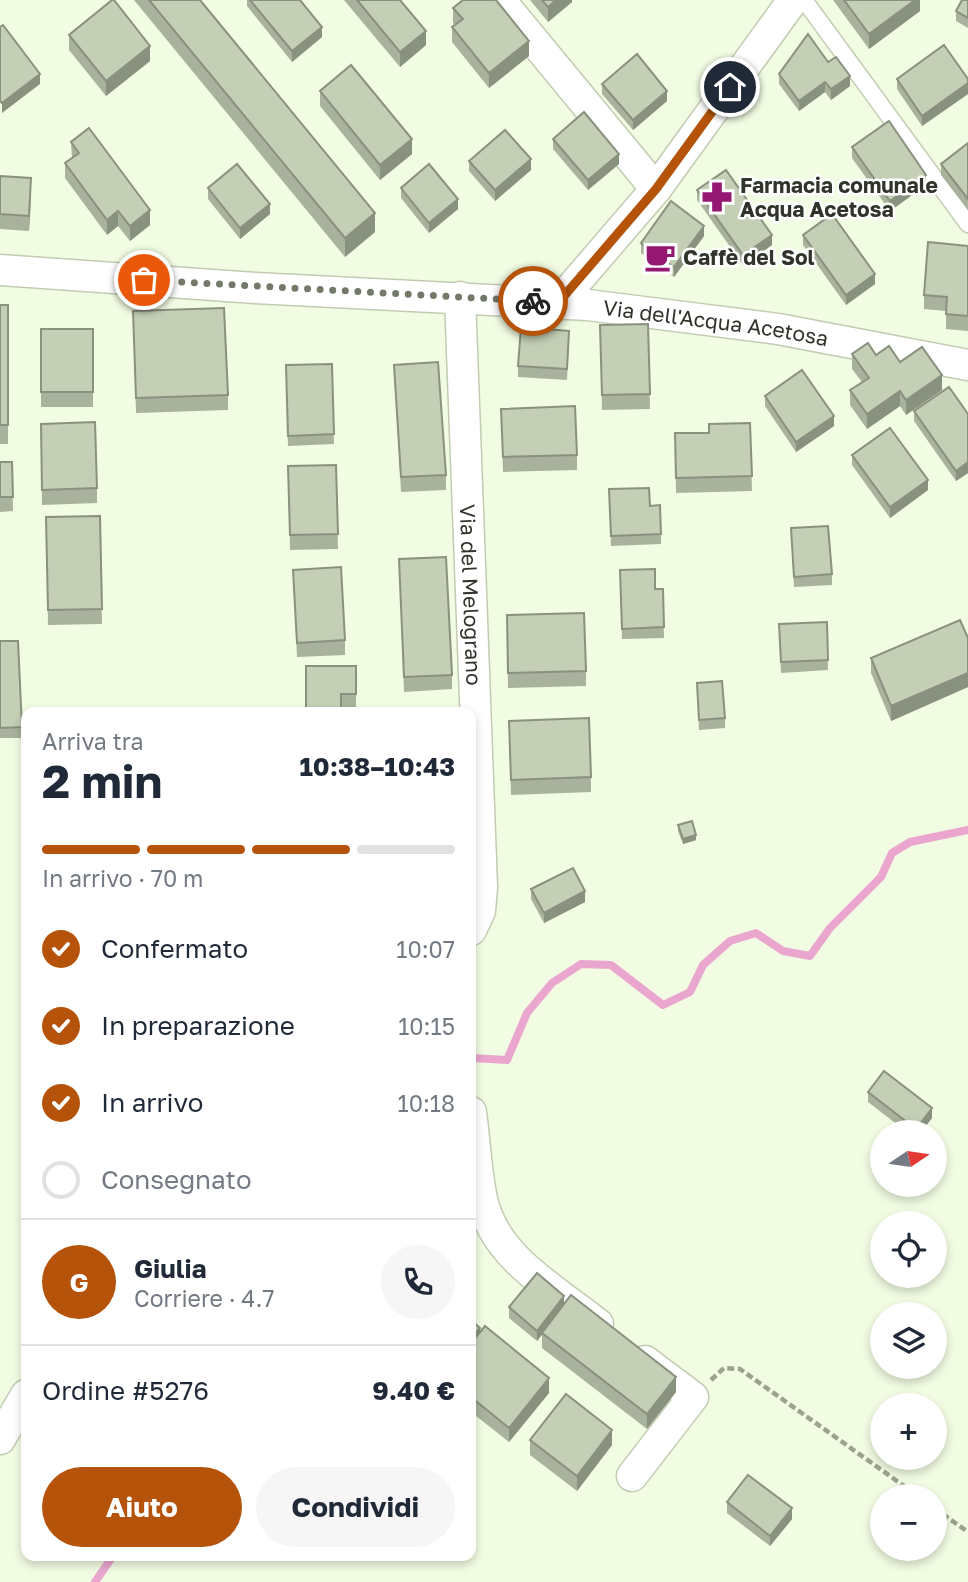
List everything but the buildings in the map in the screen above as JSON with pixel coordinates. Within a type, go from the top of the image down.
[{"type":"street","points":[[500,0],[656,189]]},
{"type":"street","points":[[558,303],[656,189],[793,0]]},
{"type":"street","name":"Via dell'Acqua Acetosa","points":[[0,270],[254,288],[558,303],[778,329],[968,365]]},
{"type":"street","name":"Via del Melograno","points":[[460,297],[475,707]]},
{"type":"street","name":"Via del Melograno","points":[[476,726],[482,887],[480,911],[476,919]]},
{"type":"street","points":[[476,1152],[482,1199],[503,1247],[693,1398],[632,1476]]},
{"type":"street","points":[[0,1439],[21,1403]]},
{"type":"lane","points":[[804,0],[968,224]]},
{"type":"path","points":[[693,1398],[724,1368],[740,1369],[901,1484]]},
{"type":"path","points":[[947,1517],[968,1532]]},
{"type":"waterway","points":[[476,1058],[507,1060],[527,1013],[552,983],[581,964],[611,965],[663,1005],[690,992],[703,965],[730,941],[756,933],[783,951],[810,956],[830,928],[881,877],[892,853],[910,842],[968,830]]},
{"type":"waterway","points":[[95,1582],[110,1561]]},
{"type":"way so far","points":[[144,280],[533,301]]},
{"type":"place","name":"Farmacia comunale Acqua Acetosa","points":[[717,197]]},
{"type":"place","name":"Caffè del Sol","points":[[660,257]]},
{"type":"route","points":[[533,301],[558,303],[656,189],[730,87]]}]
